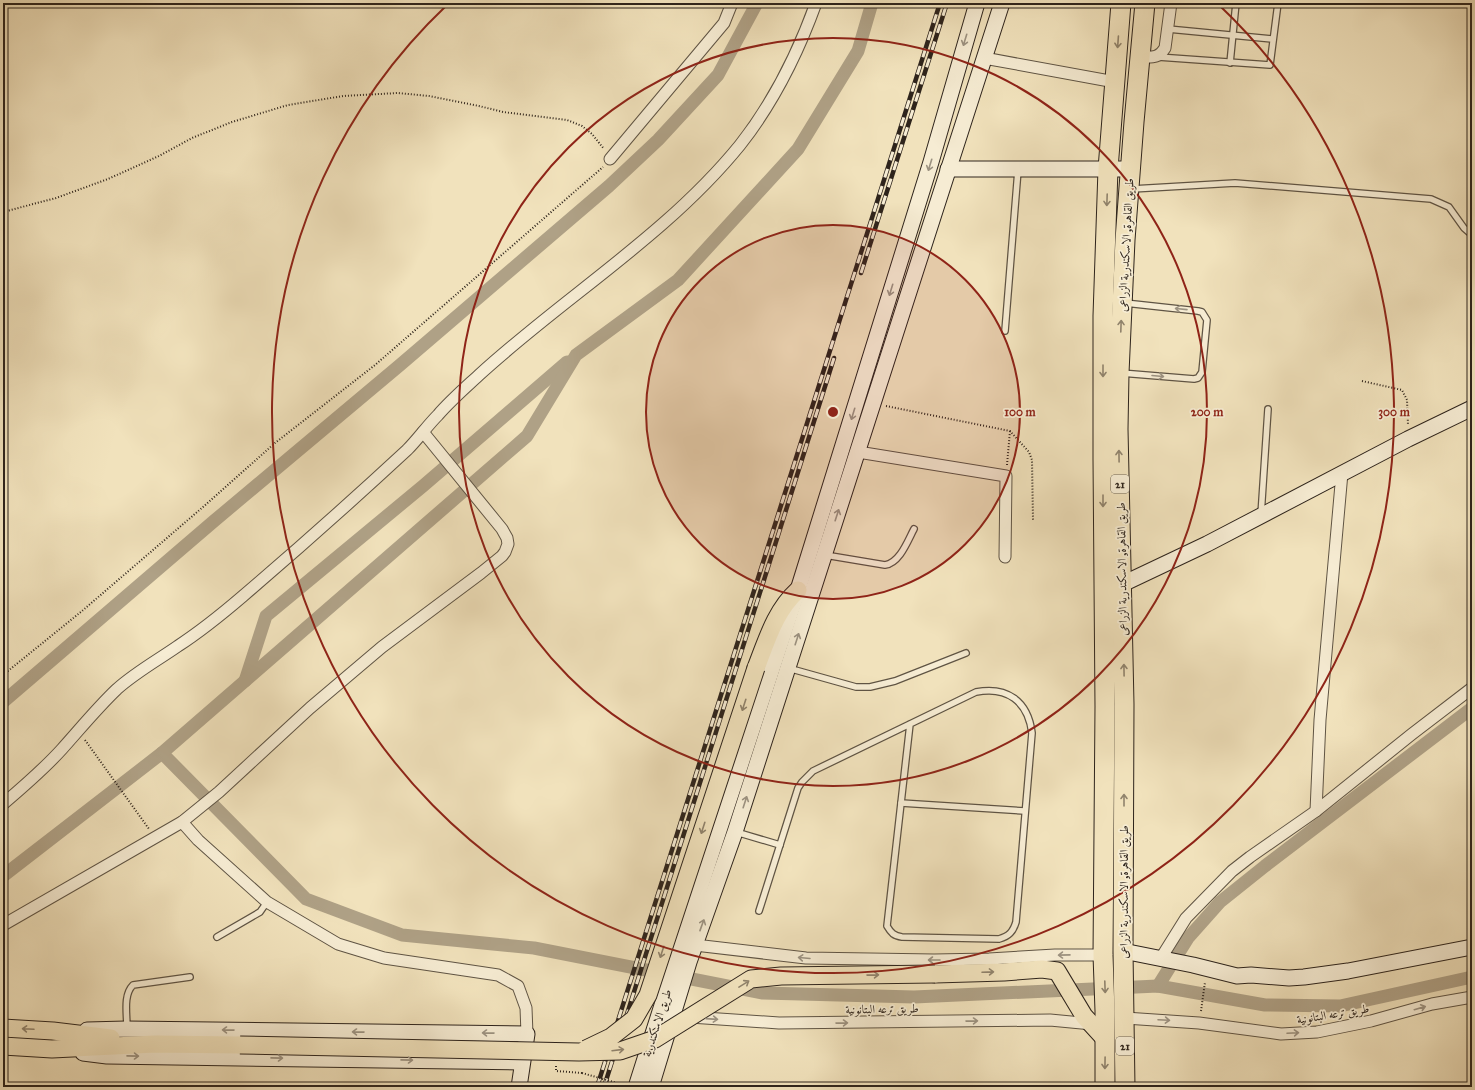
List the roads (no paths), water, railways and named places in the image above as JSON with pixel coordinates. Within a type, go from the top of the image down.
[{"type":"highway","name":"طريق القاهرة, الاسكندرية الزراعى","points":[[1105,1087],[1106,1011],[1103,958],[1105,706],[1103,593],[1103,324],[1108,169],[1121,3]]},
{"type":"highway","name":"طريق القاهرة, الاسكندرية الزراعى","points":[[1126,1087],[1124,958],[1123,585],[1118,429],[1119,373],[1128,189],[1147,57],[1145,3]]},
{"type":"main road","points":[[683,960],[931,162],[976,3]]},
{"type":"main road","points":[[683,960],[695,945],[735,832],[1002,3]]},
{"type":"main road","points":[[948,169],[1131,170]]},
{"type":"main road","points":[[1103,593],[1123,585],[1207,544],[1408,439],[1472,408]]},
{"type":"main road","points":[[579,1052],[611,1037],[634,1019],[648,995],[756,668],[776,618],[785,603],[798,590]]},
{"type":"main road","points":[[1124,958],[1166,959],[1237,976],[1251,975],[1288,978],[1348,971],[1472,947]]},
{"type":"main road","name":"طريق الاسكندرية","points":[[636,1087],[674,992],[683,960]]},
{"type":"main road","points":[[52,1049],[155,1044],[579,1052],[620,1051],[655,1039],[751,979],[781,976],[935,974],[1004,972],[1042,969],[1057,971],[1088,1020],[1105,1039]]},
{"type":"main road","name":"طريق الاسكندرية","points":[[651,1087],[673,1016],[674,992]]},
{"type":"main road","points":[[3,1028],[53,1030],[126,1028],[526,1034],[519,1087]]},
{"type":"main road","points":[[53,1030],[155,1044]]},
{"type":"main road","points":[[3,1046],[52,1049],[107,1056],[522,1062]]},
{"type":"street","points":[[610,159],[724,23],[732,3]]},
{"type":"street","points":[[3,804],[60,751],[101,705],[128,679],[182,644],[218,617],[282,562],[408,448],[438,414],[488,366],[662,224],[711,177],[740,145],[777,90],[805,32],[816,3]]},
{"type":"street","points":[[1147,57],[1161,54],[1165,48],[1171,3]]},
{"type":"street","points":[[984,58],[1115,82]]},
{"type":"street","points":[[3,925],[182,822],[219,792],[310,708],[382,647],[502,556],[508,544],[507,538],[502,529],[423,432]]},
{"type":"street","points":[[858,452],[1006,476],[1005,558]]},
{"type":"street","points":[[1316,811],[1320,720],[1342,473]]},
{"type":"street","points":[[1166,959],[1186,918],[1232,871],[1316,811],[1472,688]]},
{"type":"street","points":[[182,822],[198,840],[267,902],[338,944],[384,958],[498,975],[518,986],[526,1008],[526,1034]]},
{"type":"street","points":[[695,945],[806,958],[934,960],[989,959],[1055,955],[1103,958]]},
{"type":"street","name":"طريق ترعه البتانونية","points":[[1125,1012],[1281,1034],[1317,1032],[1371,1021],[1432,1004],[1472,997]]},
{"type":"street","name":"طريق ترعه البتانونية","points":[[673,1016],[779,1023],[1088,1020]]},
{"type":"lane","points":[[1230,63],[1236,3]]},
{"type":"lane","points":[[1147,57],[1270,65],[1272,64],[1273,39],[1278,3]]},
{"type":"lane","points":[[1168,29],[1273,39]]},
{"type":"lane","points":[[1005,331],[1018,169]]},
{"type":"lane","points":[[1128,189],[1235,183],[1431,199],[1450,207],[1464,228],[1472,234]]},
{"type":"lane","points":[[1119,373],[1194,379],[1198,378],[1202,372],[1207,320],[1202,312],[1198,311],[1122,303]]},
{"type":"lane","points":[[1261,515],[1268,409]]},
{"type":"lane","points":[[824,555],[885,565],[890,564],[898,558],[914,529]]},
{"type":"lane","points":[[788,667],[856,687],[870,687],[895,681],[966,653]]},
{"type":"lane","points":[[759,911],[798,788],[807,776],[813,771],[976,692],[987,690],[998,691],[1009,695],[1019,702],[1026,711],[1030,721],[1032,733],[1016,922],[1013,930],[1007,936],[999,939],[902,937],[896,936],[890,932],[887,926],[910,724]]},
{"type":"lane","points":[[901,803],[1025,811]]},
{"type":"lane","points":[[735,832],[780,845]]},
{"type":"lane","points":[[217,937],[260,912],[267,902]]},
{"type":"lane","points":[[126,1028],[128,990],[133,985],[190,977]]},
{"type":"waterway","points":[[3,702],[609,186],[658,140],[718,75],[757,3]]},
{"type":"waterway","points":[[3,876],[162,753],[527,436],[576,355],[678,280],[798,149],[858,51],[872,3]]},
{"type":"waterway","points":[[245,681],[266,616],[423,486],[567,362]]},
{"type":"waterway","points":[[1158,986],[1188,938],[1220,902],[1472,708]]},
{"type":"waterway","points":[[162,753],[306,899],[402,935],[534,948],[763,993],[914,997],[1158,986],[1265,1005],[1340,1006],[1472,977]]},
{"type":"railway","points":[[597,1087],[940,3]]},
{"type":"railway","points":[[861,273],[947,3]]},
{"type":"railway","points":[[604,1087],[834,358]]}]
